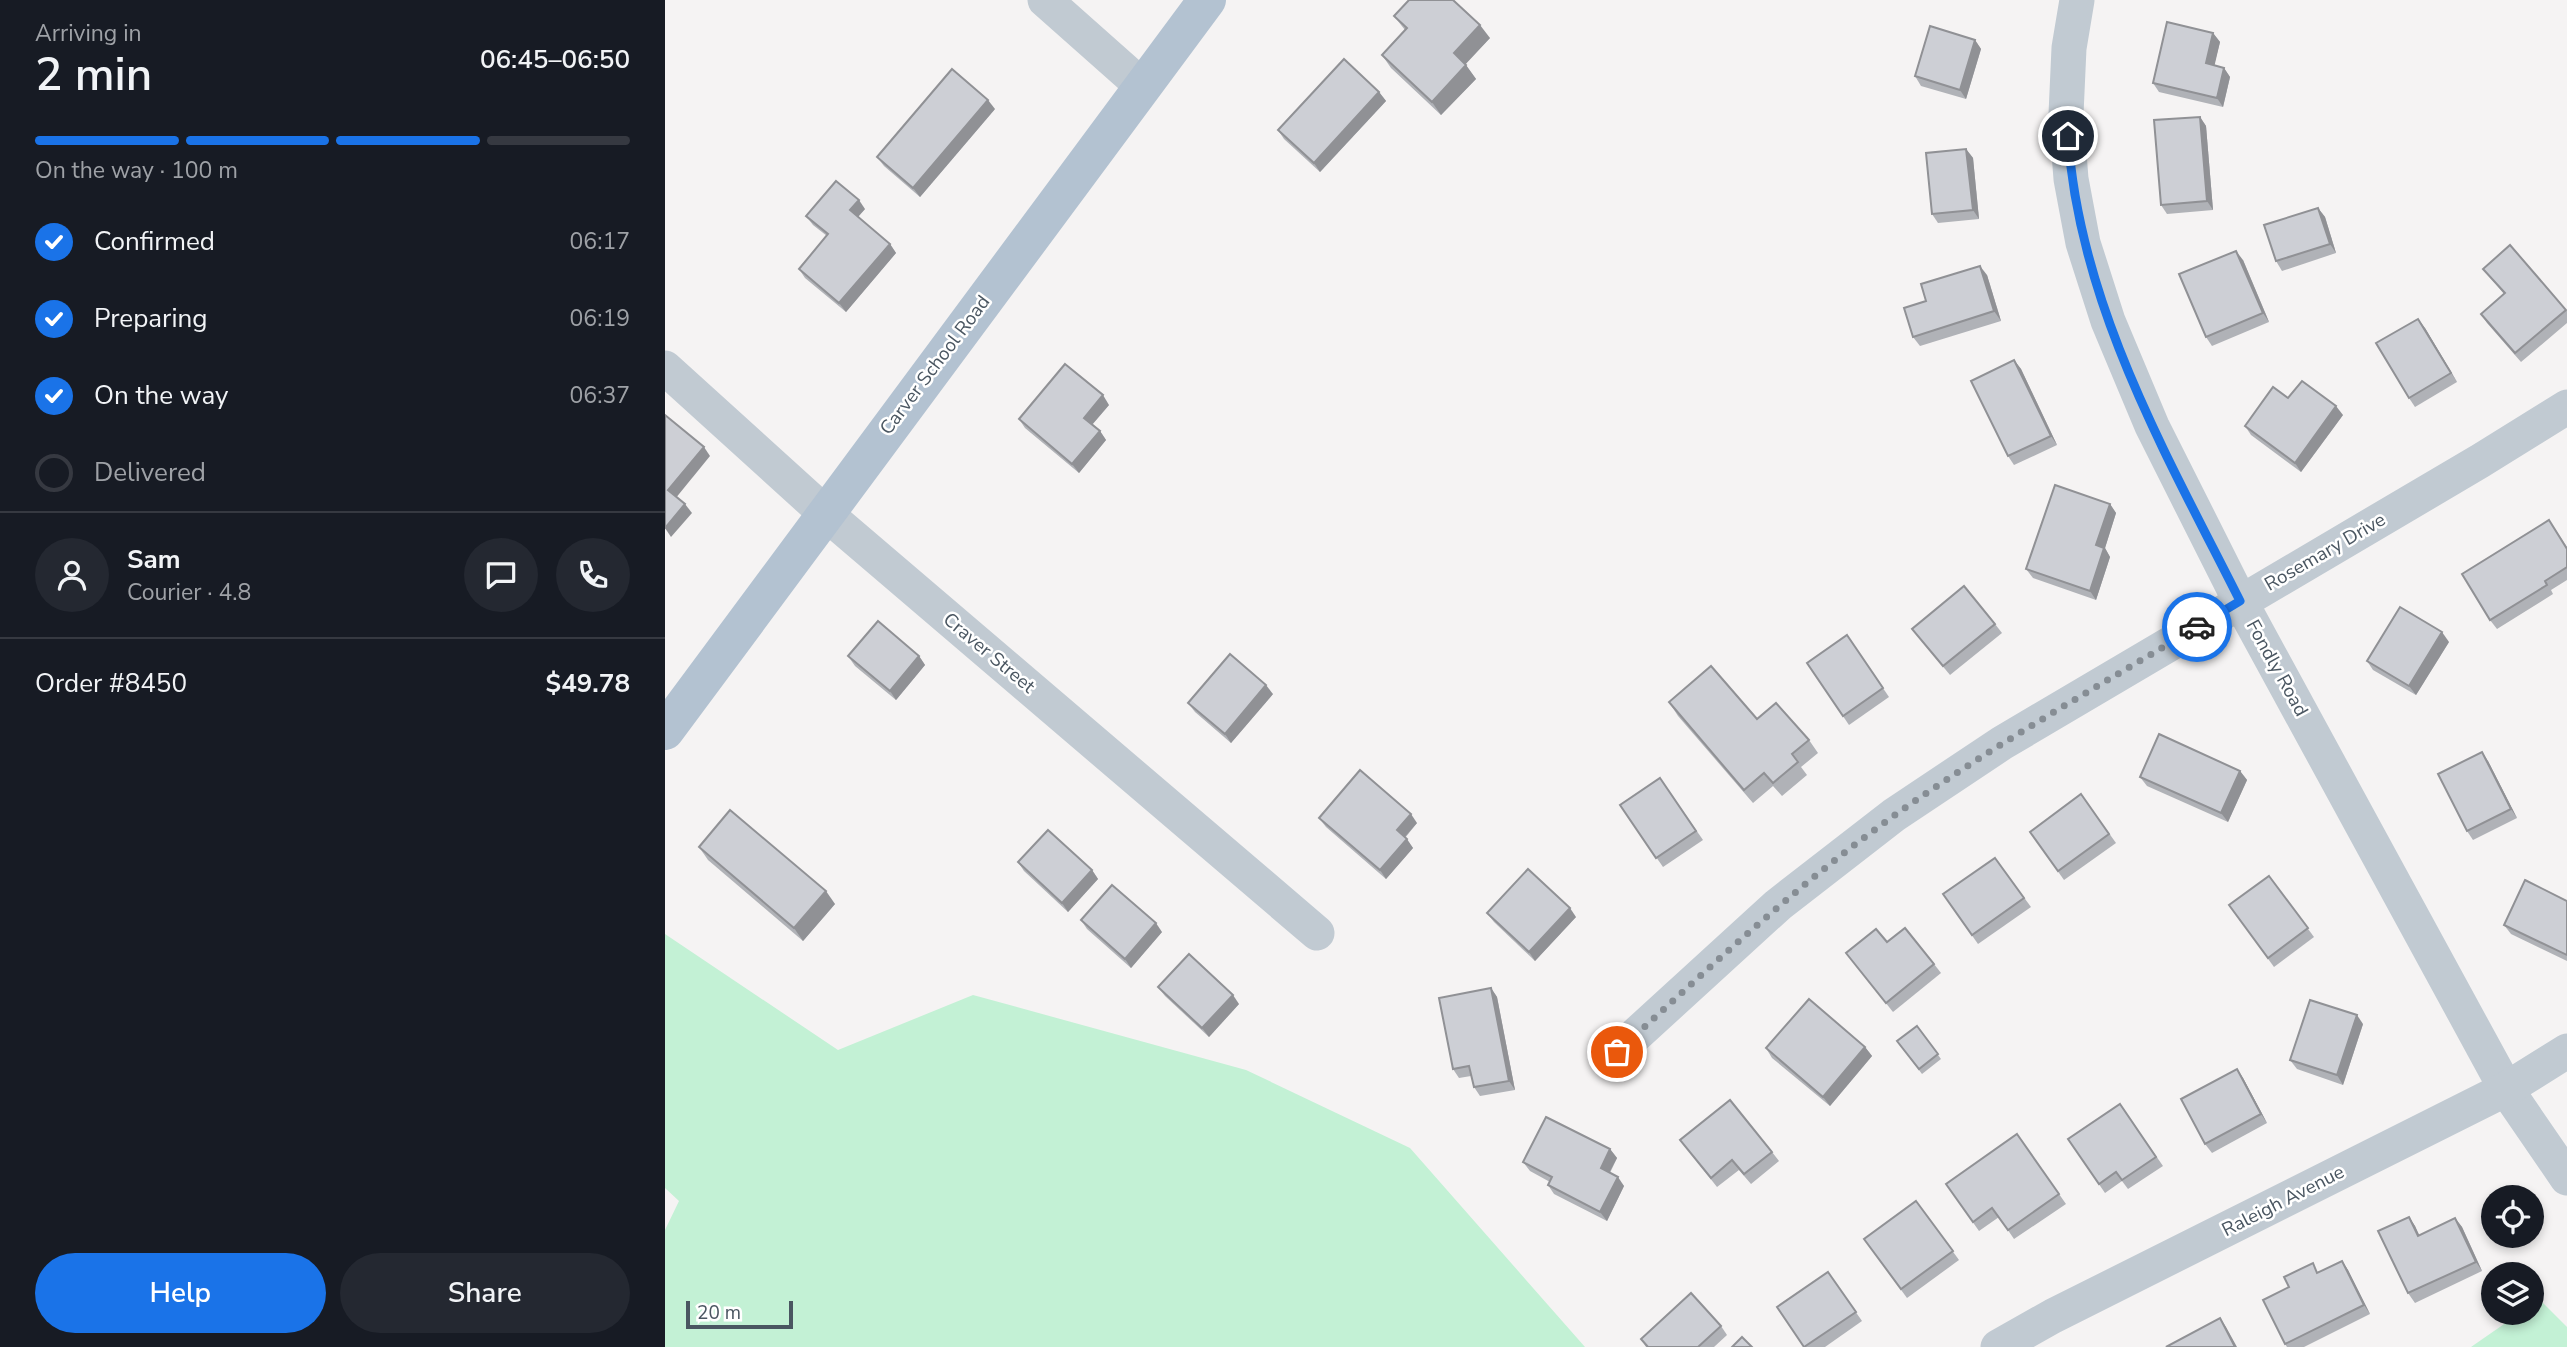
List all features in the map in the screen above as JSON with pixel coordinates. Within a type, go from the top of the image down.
[{"type":"main road","name":"Carver School Road","points":[[665,731],[1207,0]]},
{"type":"street","points":[[1045,0],[1142,86]]},
{"type":"street","name":"Fondly Road","points":[[2077,0],[2069,48],[2066,114],[2071,179],[2083,243],[2108,321],[2152,426],[2240,601],[2506,1089],[2567,1178]]},
{"type":"street","name":"Craver Street","points":[[665,368],[825,513],[1317,933]]},
{"type":"street","name":"Rosemary Drive","points":[[1617,1052],[1778,905],[1894,816],[2003,743],[2567,407]]},
{"type":"street","name":"Raleigh Avenue","points":[[1998,1347],[2078,1304],[2506,1089],[2567,1051]]},
{"type":"green space","points":[[665,934],[838,1050],[973,995],[1246,1070],[1410,1148],[1585,1347],[665,1347],[665,1230],[679,1201],[665,1188]]},
{"type":"green space","points":[[2544,1304],[2567,1327],[2567,1347],[2471,1347],[2503,1325],[2544,1325]]},
{"type":"building","points":[[1409,0],[1453,0],[1480,25],[1454,53],[1466,65],[1432,102],[1382,55],[1407,28],[1394,16]]},
{"type":"building","points":[[2167,22],[2213,33],[2206,63],[2224,68],[2217,98],[2153,83]]},
{"type":"building","points":[[1930,26],[1975,40],[1960,90],[1915,76]]},
{"type":"building","points":[[1344,59],[1379,92],[1314,163],[1278,130]]},
{"type":"building","points":[[952,69],[988,100],[913,188],[877,157]]},
{"type":"building","points":[[2200,117],[2207,201],[2161,205],[2154,120]]},
{"type":"building","points":[[1966,149],[1973,210],[1932,214],[1926,153]]},
{"type":"building","points":[[836,181],[859,200],[850,210],[890,244],[839,303],[799,269],[828,234],[806,216]]},
{"type":"building","points":[[2318,208],[2330,244],[2276,261],[2264,225]]},
{"type":"building","points":[[2510,245],[2566,310],[2515,353],[2481,314],[2505,293],[2483,269]]},
{"type":"building","points":[[2236,251],[2263,313],[2206,337],[2179,274]]},
{"type":"building","points":[[1980,266],[1994,311],[1913,337],[1904,308],[1926,301],[1921,284]]},
{"type":"building","points":[[2418,319],[2451,373],[2409,398],[2376,343]]},
{"type":"building","points":[[2014,360],[2051,436],[2008,456],[1971,381]]},
{"type":"building","points":[[1065,364],[1103,395],[1084,418],[1100,431],[1072,464],[1019,419]]},
{"type":"building","points":[[2302,381],[2336,406],[2295,463],[2245,426],[2273,387],[2288,398]]},
{"type":"building","points":[[665,415],[704,447],[668,490],[685,504],[665,528]]},
{"type":"building","points":[[2055,485],[2110,504],[2096,545],[2104,548],[2090,591],[2026,569]]},
{"type":"building","points":[[2549,520],[2567,549],[2567,567],[2545,581],[2547,585],[2490,620],[2462,574]]},
{"type":"building","points":[[1964,586],[1995,624],[1943,666],[1912,629]]},
{"type":"building","points":[[2400,607],[2442,632],[2409,686],[2367,661]]},
{"type":"building","points":[[878,621],[919,656],[890,691],[848,656]]},
{"type":"building","points":[[1847,635],[1883,688],[1843,716],[1807,663]]},
{"type":"building","points":[[1230,654],[1266,685],[1225,734],[1188,703]]},
{"type":"building","points":[[1711,666],[1757,719],[1776,703],[1809,740],[1792,754],[1798,762],[1773,783],[1764,773],[1744,790],[1669,702]]},
{"type":"building","points":[[2159,734],[2240,771],[2221,813],[2140,777]]},
{"type":"building","points":[[2482,752],[2511,809],[2467,831],[2438,774]]},
{"type":"building","points":[[1360,770],[1411,814],[1397,830],[1407,839],[1380,870],[1319,818]]},
{"type":"building","points":[[1660,778],[1696,831],[1656,858],[1620,805]]},
{"type":"building","points":[[2081,794],[2109,834],[2058,871],[2030,832]]},
{"type":"building","points":[[730,810],[826,891],[794,928],[699,847]]},
{"type":"building","points":[[1048,830],[1092,870],[1062,903],[1018,862]]},
{"type":"building","points":[[1995,858],[2024,898],[1972,935],[1943,894]]},
{"type":"building","points":[[1528,869],[1570,908],[1529,952],[1487,913]]},
{"type":"building","points":[[2269,876],[2308,928],[2268,958],[2229,905]]},
{"type":"building","points":[[2525,880],[2567,901],[2567,955],[2504,925]]},
{"type":"building","points":[[1112,885],[1156,923],[1125,959],[1081,920]]},
{"type":"building","points":[[1905,928],[1934,964],[1886,1003],[1846,953],[1876,929],[1887,942]]},
{"type":"building","points":[[1189,954],[1233,995],[1202,1028],[1158,987]]},
{"type":"building","points":[[1491,988],[1509,1081],[1474,1087],[1469,1066],[1453,1069],[1439,998]]},
{"type":"building","points":[[1809,999],[1865,1047],[1823,1097],[1766,1048]]},
{"type":"building","points":[[2310,1000],[2357,1015],[2337,1075],[2290,1060]]},
{"type":"building","points":[[1917,1026],[1938,1054],[1919,1069],[1897,1041]]},
{"type":"building","points":[[2237,1069],[2261,1114],[2205,1144],[2181,1099]]},
{"type":"building","points":[[1730,1100],[1772,1152],[1744,1174],[1732,1160],[1711,1178],[1680,1140]]},
{"type":"building","points":[[2120,1104],[2156,1157],[2122,1180],[2116,1172],[2099,1184],[2068,1139]]},
{"type":"building","points":[[1546,1117],[1610,1149],[1601,1168],[1618,1177],[1600,1212],[1548,1185],[1552,1177],[1523,1162]]},
{"type":"building","points":[[2017,1134],[2059,1194],[2008,1230],[1992,1208],[1973,1222],[1946,1184]]},
{"type":"building","points":[[1916,1201],[1953,1251],[1901,1289],[1864,1239]]},
{"type":"building","points":[[2409,1217],[2418,1236],[2455,1218],[2476,1262],[2408,1293],[2378,1231]]},
{"type":"building","points":[[2342,1261],[2364,1305],[2285,1344],[2263,1300],[2289,1287],[2284,1277],[2313,1263],[2317,1273]]},
{"type":"building","points":[[1828,1272],[1856,1312],[1804,1347],[1777,1307]]},
{"type":"building","points":[[1691,1293],[1721,1326],[1698,1347],[1648,1347],[1641,1339]]},
{"type":"building","points":[[2220,1318],[2235,1347],[2166,1347]]},
{"type":"building","points":[[1742,1337],[1752,1347],[1732,1347]]},
{"type":"way so far","points":[[1617,1052],[1778,905],[1894,816],[2003,743],[2197,627]]},
{"type":"route","points":[[2068,136],[2071,179],[2083,243],[2108,321],[2152,426],[2240,601],[2197,627]]}]
